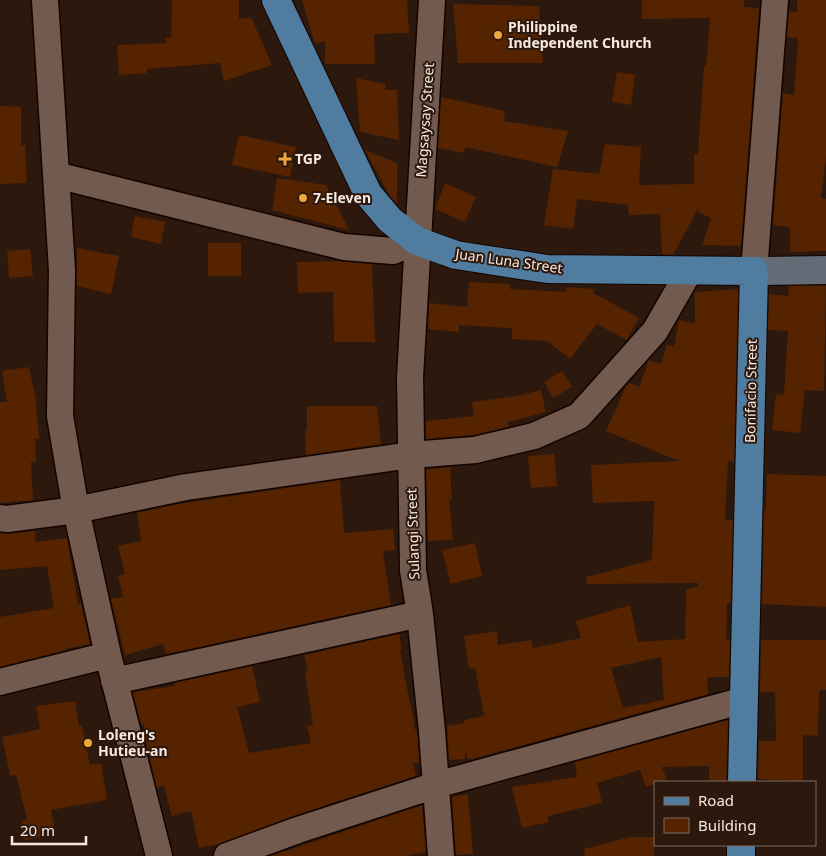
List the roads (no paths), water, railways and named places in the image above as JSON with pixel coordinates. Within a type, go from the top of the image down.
[{"type":"main road","name":"Juan Luna Street","points":[[276,0],[368,194],[390,220],[418,241],[456,256],[547,268],[754,271]]},
{"type":"main road","name":"Bonifacio Street","points":[[742,781],[754,271]]},
{"type":"street","points":[[45,0],[62,270],[60,416],[76,510],[108,655],[159,856]]},
{"type":"street","name":"Magsaysay Street","points":[[418,241],[432,0]]},
{"type":"street","name":"Bonifacio Street","points":[[754,271],[775,0]]},
{"type":"street","points":[[56,175],[344,247],[393,251],[418,241]]},
{"type":"street","name":"Sulangi Street","points":[[418,241],[410,376],[413,570],[420,614],[441,856]]},
{"type":"street","points":[[0,518],[76,510],[186,487],[411,455],[484,448],[534,436],[579,416],[655,332],[690,270]]},
{"type":"street","name":"Juan Luna Street","points":[[754,271],[826,270]]},
{"type":"street","points":[[114,681],[420,614]]},
{"type":"street","points":[[0,682],[108,655]]},
{"type":"street","points":[[227,856],[298,830],[436,785],[744,700]]},
{"type":"place","name":"Philippine Independent Church","points":[[498,35]]},
{"type":"place","name":"TGP","points":[[285,159]]},
{"type":"place","name":"7-Eleven","points":[[303,198]]},
{"type":"place","name":"Loleng's Hutieu-an","points":[[88,743]]}]
